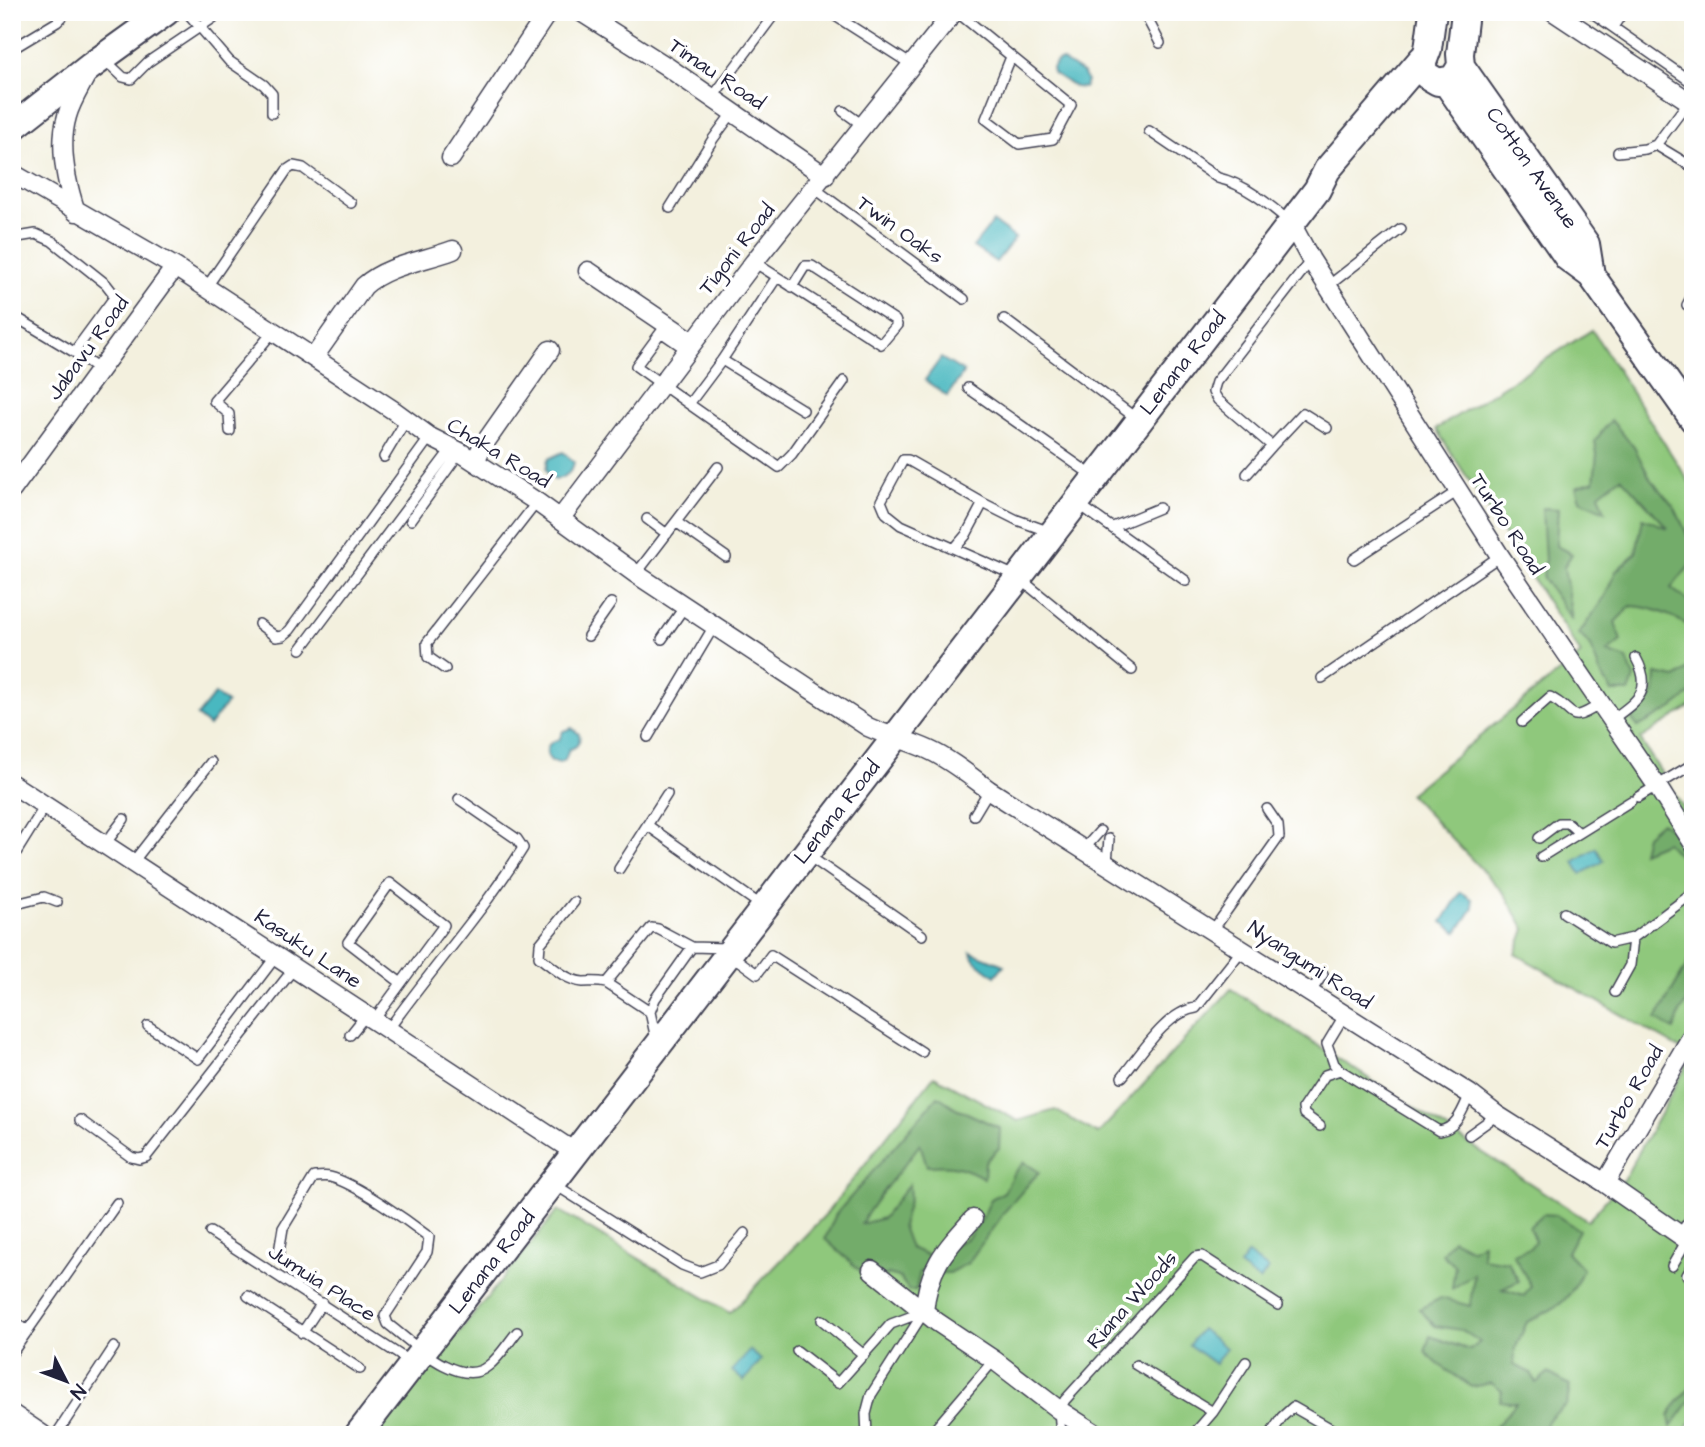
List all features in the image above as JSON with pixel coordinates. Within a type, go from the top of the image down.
[{"type":"street","points":[[12,128],[166,12]]},
{"type":"street","points":[[451,158],[548,12]]},
{"type":"street","name":"Timau Road","points":[[582,12],[733,112],[820,182]]},
{"type":"street","name":"Tigoni Road","points":[[560,519],[754,262],[956,12]]},
{"type":"street","points":[[1433,12],[1441,65]]},
{"type":"street","points":[[1446,12],[1455,12]]},
{"type":"street","points":[[1441,65],[1465,12]]},
{"type":"street","points":[[1554,12],[1691,103]]},
{"type":"street","points":[[76,212],[66,180],[64,130],[68,113],[97,62]]},
{"type":"street","name":"Cotton Avenue","points":[[1441,65],[1512,139],[1586,244],[1591,275]]},
{"type":"street","name":"Cotton Avenue","points":[[1441,65],[1568,258],[1591,275],[1693,419]]},
{"type":"street","name":"Lenana Road","points":[[358,1435],[1317,190],[1327,170],[1441,65]]},
{"type":"street","name":"Chaka Road","points":[[12,173],[175,267],[314,357],[430,437],[463,454],[537,502],[636,574],[714,626],[868,727],[894,739]]},
{"type":"street","name":"Turbo Road","points":[[1291,223],[1311,260],[1500,556],[1693,843]]},
{"type":"street","points":[[314,357],[357,295],[374,277],[385,271],[453,250]]},
{"type":"street","name":"Jabavu Road","points":[[12,490],[175,267]]},
{"type":"street","points":[[588,271],[690,346]]},
{"type":"street","points":[[463,454],[482,447],[550,350]]},
{"type":"street","name":"Nyangumi Road","points":[[894,739],[929,750],[1310,993],[1346,1013],[1363,1027],[1470,1094],[1497,1115],[1605,1183],[1686,1240]]},
{"type":"street","name":"Kasuku Lane","points":[[12,784],[576,1153]]},
{"type":"street","name":"Turbo Road","points":[[1605,1183],[1693,1034]]},
{"type":"street","points":[[924,1312],[926,1290],[934,1268],[972,1219]]},
{"type":"street","points":[[872,1270],[924,1312],[1098,1435]]},
{"type":"street","points":[[12,1414],[35,1432]]},
{"type":"lane","points":[[12,49],[57,22],[67,12]]},
{"type":"lane","points":[[187,12],[229,61],[264,85],[272,94],[272,113]]},
{"type":"lane","points":[[97,62],[131,79],[148,62],[222,12]]},
{"type":"lane","points":[[712,98],[776,12]]},
{"type":"lane","points":[[830,12],[912,65]]},
{"type":"lane","points":[[956,12],[1012,57],[1071,105],[1052,139],[1019,144],[986,119],[1012,57]]},
{"type":"lane","points":[[1140,12],[1148,20],[1160,43]]},
{"type":"lane","points":[[1591,12],[1693,83]]},
{"type":"lane","points":[[1613,27],[1623,12]]},
{"type":"lane","points":[[1618,152],[1646,149],[1656,145],[1691,103]]},
{"type":"lane","points":[[843,111],[864,126]]},
{"type":"lane","points":[[670,208],[733,112]]},
{"type":"lane","points":[[1149,131],[1218,178],[1228,180],[1266,202],[1291,223]]},
{"type":"lane","points":[[1656,145],[1689,165]]},
{"type":"lane","points":[[206,288],[287,170],[293,166],[303,167],[351,203]]},
{"type":"lane","name":"Twin Oaks","points":[[820,182],[964,299]]},
{"type":"lane","points":[[1328,286],[1401,229]]},
{"type":"lane","points":[[12,238],[37,234],[52,241],[113,292],[113,299],[74,352]]},
{"type":"lane","points":[[1272,446],[1217,401],[1213,387],[1311,260]]},
{"type":"lane","points":[[754,262],[778,277],[792,287],[881,344],[897,325],[895,320],[812,266],[805,266],[792,287]]},
{"type":"lane","points":[[688,404],[722,360],[778,277]]},
{"type":"lane","points":[[1687,305],[1693,294]]},
{"type":"lane","points":[[14,316],[100,370]]},
{"type":"lane","points":[[1004,319],[1138,420]]},
{"type":"lane","points":[[230,430],[229,414],[214,401],[273,332]]},
{"type":"lane","points":[[690,346],[661,332],[636,366],[779,467],[792,454],[844,381]]},
{"type":"lane","points":[[722,360],[803,410]]},
{"type":"lane","points":[[968,388],[1094,477]]},
{"type":"lane","points":[[1247,474],[1303,413],[1327,428]]},
{"type":"lane","points":[[384,457],[406,420]]},
{"type":"lane","points":[[258,624],[275,637],[283,636],[290,630],[430,437]]},
{"type":"lane","points":[[411,520],[463,454]]},
{"type":"lane","points":[[301,649],[463,454]]},
{"type":"lane","points":[[1052,533],[983,503],[915,462],[903,460],[881,501],[886,513],[901,525],[1018,577],[1132,670]]},
{"type":"lane","points":[[636,574],[718,467]]},
{"type":"lane","points":[[1354,559],[1458,491]]},
{"type":"lane","points":[[445,669],[428,657],[427,643],[537,502]]},
{"type":"lane","points":[[1075,502],[1186,581]]},
{"type":"lane","points":[[956,548],[983,503]]},
{"type":"lane","points":[[1113,527],[1159,508]]},
{"type":"lane","points":[[647,519],[667,534]]},
{"type":"lane","points":[[676,522],[726,557]]},
{"type":"lane","points":[[1322,678],[1500,556]]},
{"type":"lane","points":[[587,636],[611,603]]},
{"type":"lane","points":[[662,639],[685,606]]},
{"type":"lane","points":[[648,737],[714,626]]},
{"type":"lane","points":[[1611,720],[1633,704],[1645,686],[1645,677],[1636,658]]},
{"type":"lane","points":[[1522,722],[1550,697],[1577,716],[1584,715],[1600,704]]},
{"type":"lane","points":[[133,862],[211,762]]},
{"type":"lane","points":[[1541,857],[1693,764]]},
{"type":"lane","points":[[974,815],[989,790]]},
{"type":"lane","points":[[619,869],[667,794]]},
{"type":"lane","points":[[350,1035],[376,1021],[451,949],[523,848],[517,839],[459,799]]},
{"type":"lane","points":[[12,859],[46,806]]},
{"type":"lane","points":[[1213,930],[1279,836],[1278,825],[1268,809]]},
{"type":"lane","points":[[105,844],[124,820]]},
{"type":"lane","points":[[1539,838],[1559,823],[1568,823],[1579,833]]},
{"type":"lane","points":[[647,825],[763,907]]},
{"type":"lane","points":[[1084,849],[1100,831]]},
{"type":"lane","points":[[1107,862],[1109,839]]},
{"type":"lane","points":[[805,853],[922,934]]},
{"type":"lane","points":[[376,1021],[444,925],[390,883],[348,942],[401,983]]},
{"type":"lane","points":[[1564,913],[1611,943],[1633,938],[1693,893]]},
{"type":"lane","points":[[12,905],[44,897],[57,902]]},
{"type":"lane","points":[[574,902],[540,944],[540,957],[562,975],[582,982],[598,981],[606,984],[650,1012]]},
{"type":"lane","points":[[606,984],[651,928],[658,929],[692,947],[730,950],[757,974],[771,954],[922,1052]]},
{"type":"lane","points":[[1615,992],[1630,965],[1633,938]]},
{"type":"lane","points":[[657,1045],[650,1012],[655,999],[692,947]]},
{"type":"lane","points":[[1122,1077],[1167,1023],[1196,1008],[1243,948]]},
{"type":"lane","points":[[148,1026],[198,1059],[277,955]]},
{"type":"lane","points":[[80,1120],[131,1157],[146,1157],[295,967]]},
{"type":"lane","points":[[1310,993],[1323,974]]},
{"type":"lane","points":[[1346,1013],[1327,1044],[1334,1064],[1340,1070],[1439,1131],[1454,1125],[1470,1094]]},
{"type":"lane","points":[[1320,1126],[1304,1114],[1303,1108],[1325,1075],[1340,1070]]},
{"type":"lane","points":[[1469,1135],[1497,1115]]},
{"type":"lane","points":[[279,1251],[284,1228],[314,1177],[329,1177],[411,1223],[429,1237],[426,1252],[385,1316],[388,1324],[418,1357],[454,1371],[470,1373],[487,1368],[517,1332]]},
{"type":"lane","points":[[553,1184],[682,1265],[700,1272],[718,1265],[746,1233]]},
{"type":"lane","points":[[12,1353],[117,1203]]},
{"type":"lane","points":[[1672,1266],[1686,1240],[1693,1215]]},
{"type":"lane","name":"Jumuia Place","points":[[210,1232],[323,1303],[418,1357]]},
{"type":"lane","name":"Riana Woods","points":[[1059,1410],[1195,1257],[1202,1256],[1278,1305]]},
{"type":"lane","points":[[1686,1275],[1693,1265]]},
{"type":"lane","points":[[248,1296],[360,1369]]},
{"type":"lane","points":[[302,1333],[323,1303]]},
{"type":"lane","points":[[797,1350],[838,1383],[891,1324],[924,1312]]},
{"type":"lane","points":[[867,1435],[866,1414],[871,1395],[924,1312]]},
{"type":"lane","points":[[12,1320],[27,1331]]},
{"type":"lane","points":[[822,1320],[864,1355]]},
{"type":"lane","points":[[56,1435],[114,1348]]},
{"type":"lane","points":[[930,1435],[994,1360]]},
{"type":"lane","points":[[1193,1435],[1213,1412],[1246,1362]]},
{"type":"lane","points":[[1136,1365],[1213,1412]]},
{"type":"lane","points":[[1270,1435],[1282,1417],[1293,1407],[1342,1435]]},
{"type":"lane","points":[[1059,1410],[1061,1435]]},
{"type":"green space","points":[[1592,330],[1693,488],[1693,705],[1640,739],[1693,823],[1693,1419],[1682,1435],[376,1435],[558,1210],[730,1313],[825,1215],[934,1076],[1018,1121],[1055,1110],[1098,1134],[1231,989],[1588,1221],[1624,1179],[1692,1056],[1516,954],[1525,929],[1504,893],[1409,794],[1581,654],[1436,429]]},
{"type":"green space","points":[[1611,420],[1634,447],[1651,480],[1675,508],[1693,547],[1693,562],[1671,588],[1692,607],[1693,635],[1691,627],[1677,619],[1639,607],[1631,606],[1615,622],[1621,641],[1607,652],[1627,659],[1634,678],[1629,692],[1612,692],[1599,670],[1591,646],[1579,634],[1605,596],[1616,571],[1636,553],[1643,518],[1668,528],[1621,477],[1599,494],[1605,511],[1580,500],[1576,487],[1594,481],[1597,454],[1595,441]]},
{"type":"green space","points":[[1542,508],[1558,509],[1556,546],[1572,554],[1564,567],[1572,620],[1543,578],[1545,560]]},
{"type":"green space","points":[[1693,658],[1693,692],[1673,708],[1638,727],[1631,718],[1655,692],[1656,674],[1676,678],[1689,668]]},
{"type":"green space","points":[[1661,822],[1673,830],[1693,866],[1693,886],[1682,859],[1666,842],[1642,852],[1646,835]]},
{"type":"green space","points":[[1693,954],[1693,991],[1674,1030],[1656,1019]]},
{"type":"green space","points":[[938,1096],[956,1108],[1000,1128],[999,1148],[985,1162],[984,1178],[957,1167],[927,1166],[920,1144],[861,1224],[883,1218],[909,1184],[910,1198],[902,1226],[910,1248],[930,1256],[968,1238],[982,1219],[991,1199],[1004,1192],[1013,1174],[1024,1162],[1039,1172],[1005,1211],[968,1263],[949,1273],[920,1272],[916,1290],[909,1290],[899,1277],[888,1274],[877,1286],[825,1239],[836,1214]]},
{"type":"green space","points":[[1543,1214],[1556,1215],[1579,1230],[1567,1252],[1583,1269],[1572,1290],[1561,1303],[1527,1322],[1515,1349],[1514,1365],[1531,1373],[1536,1383],[1548,1373],[1570,1385],[1567,1404],[1551,1417],[1538,1435],[1522,1430],[1517,1435],[1489,1435],[1516,1403],[1500,1401],[1502,1391],[1491,1383],[1472,1387],[1425,1352],[1430,1336],[1470,1350],[1480,1342],[1462,1330],[1435,1326],[1419,1309],[1441,1298],[1470,1306],[1474,1274],[1452,1289],[1455,1266],[1442,1254],[1452,1239],[1472,1249],[1483,1243],[1482,1258],[1508,1262],[1519,1281],[1502,1289],[1524,1296],[1531,1286],[1513,1254],[1530,1248],[1535,1241],[1529,1227]]},
{"type":"green space","points":[[1693,1385],[1693,1397],[1671,1427],[1669,1416]]},
{"type":"water","points":[[1062,60],[1084,74],[1087,82],[1084,88],[1075,87],[1053,73],[1052,68],[1057,61]]},
{"type":"water","points":[[993,222],[1015,238],[996,262],[973,247]]},
{"type":"water","points":[[941,358],[964,372],[947,396],[925,380]]},
{"type":"water","points":[[563,452],[574,462],[573,466],[568,474],[555,480],[549,476],[546,469],[548,459]]},
{"type":"water","points":[[215,694],[227,703],[209,726],[197,716]]},
{"type":"water","points":[[572,728],[579,734],[578,744],[569,749],[565,760],[560,763],[551,761],[547,754],[549,745],[559,740],[563,731]]},
{"type":"water","points":[[1596,848],[1604,861],[1581,874],[1574,862]]},
{"type":"water","points":[[1461,892],[1472,899],[1473,908],[1457,932],[1442,922]]},
{"type":"water","points":[[971,952],[1004,965],[995,976],[974,960]]},
{"type":"water","points":[[1248,1254],[1268,1269],[1260,1281],[1239,1266]]},
{"type":"water","points":[[1201,1329],[1226,1348],[1215,1364],[1189,1345]]},
{"type":"water","points":[[750,1350],[761,1360],[744,1381],[732,1371]]}]
